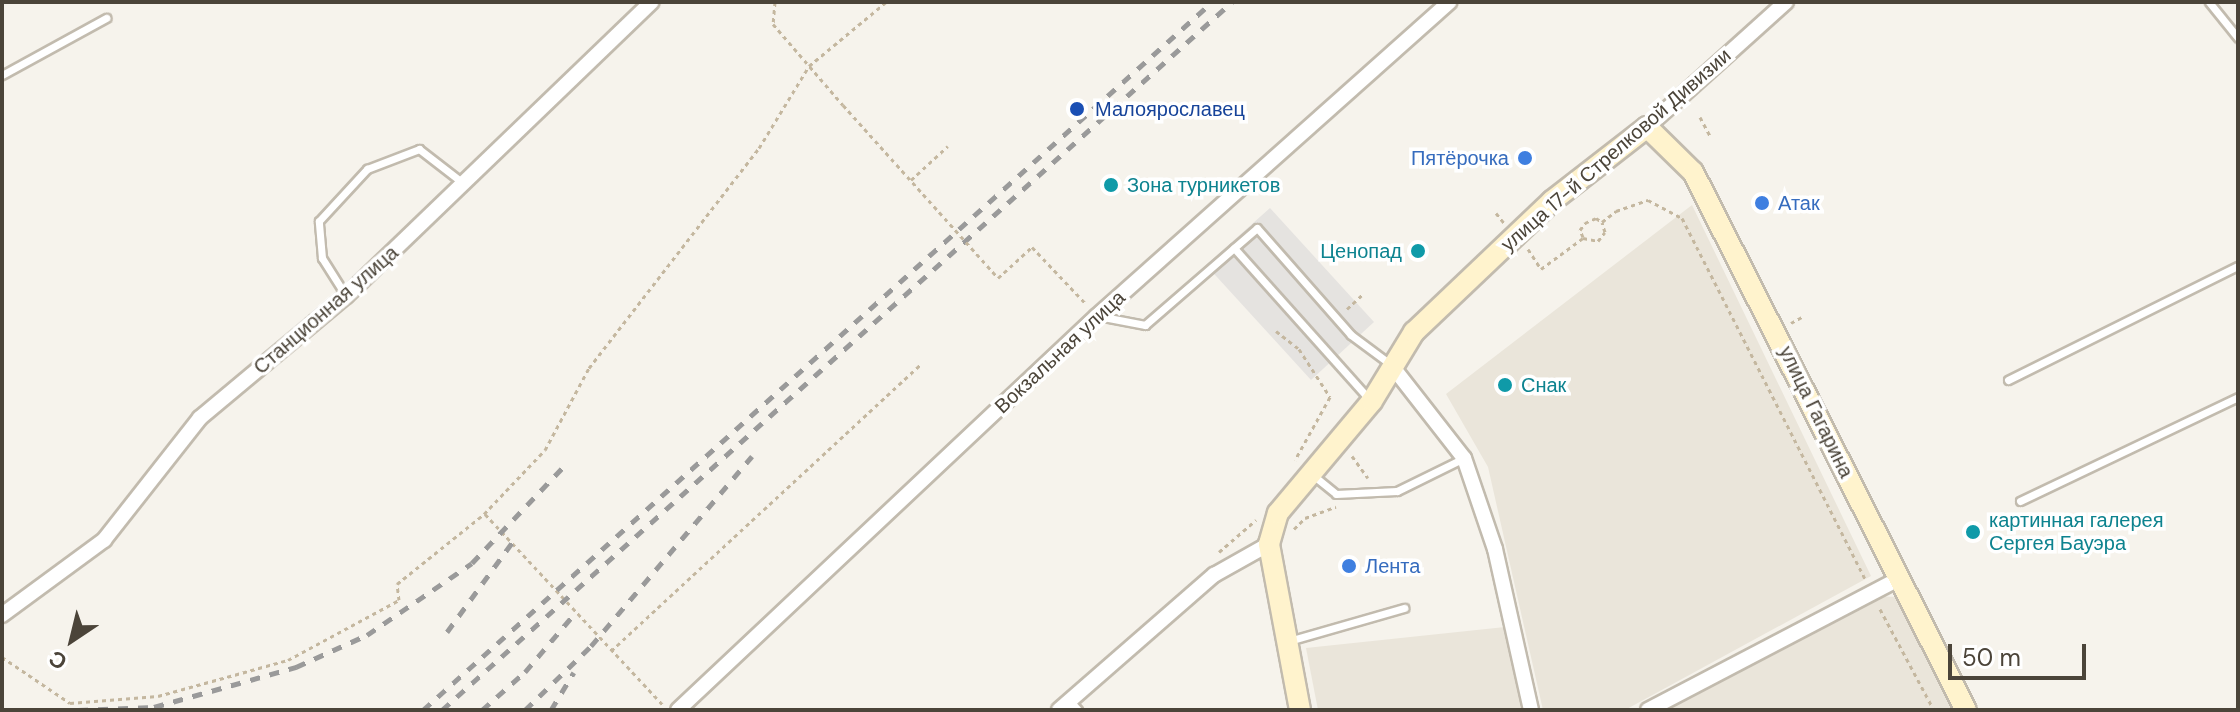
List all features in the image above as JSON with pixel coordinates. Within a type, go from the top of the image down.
[{"type":"main road","name":"улица 17-й Стрелковой Дивизии","points":[[1276,542],[1278,513],[1314,476],[1372,401],[1414,332],[1516,235],[1647,127]]},
{"type":"main road","name":"улица Гагарина","points":[[1647,127],[1693,172],[1777,330],[1897,580],[1966,710]]},
{"type":"main road","points":[[1276,542],[1287,642],[1300,710]]},
{"type":"street","name":"Станционная улица","points":[[2,615],[104,540],[200,418],[346,296],[651,2]]},
{"type":"street","name":"Вокзальная улица","points":[[678,710],[1097,316],[1450,2]]},
{"type":"street","name":"улица 17-й Стрелковой Дивизии","points":[[1647,127],[1786,2]]},
{"type":"street","points":[[1392,366],[1464,458],[1495,549],[1531,710]]},
{"type":"street","points":[[1069,707],[1214,575],[1276,542]]},
{"type":"street","points":[[1648,710],[1897,580]]},
{"type":"lane","points":[[2209,2],[2238,38]]},
{"type":"lane","points":[[2,75],[106,18]]},
{"type":"lane","points":[[346,296],[322,258],[319,221],[367,169],[419,149],[463,183]]},
{"type":"lane","points":[[1097,316],[1145,325],[1257,228],[1351,335],[1392,366]]},
{"type":"lane","points":[[1234,248],[1372,401]]},
{"type":"lane","points":[[2008,380],[2238,266]]},
{"type":"lane","points":[[2020,501],[2238,397]]},
{"type":"lane","points":[[1314,476],[1336,494],[1397,491],[1464,458]]},
{"type":"lane","points":[[1287,642],[1404,608]]},
{"type":"path","points":[[775,2],[773,24],[998,278],[1032,247],[1097,316]]},
{"type":"path","points":[[2,657],[70,703],[158,696],[288,660],[399,600],[397,584],[484,514],[545,450],[589,368],[759,148],[809,66],[886,2]]},
{"type":"path","points":[[1700,117],[1710,136]]},
{"type":"path","points":[[911,180],[948,146]]},
{"type":"path","points":[[1602,222],[1616,211],[1648,200],[1682,218],[1934,710]]},
{"type":"path","points":[[1496,213],[1541,269],[1583,238],[1598,241],[1605,232],[1602,222],[1596,218],[1585,223],[1580,230],[1583,238]]},
{"type":"path","points":[[1276,331],[1299,349],[1330,397],[1291,467]]},
{"type":"path","points":[[611,651],[921,364]]},
{"type":"path","points":[[1340,443],[1377,492]]},
{"type":"path","points":[[1276,542],[1305,518],[1348,503]]},
{"type":"path","points":[[1213,557],[1262,511]]},
{"type":"path","points":[[484,514],[668,710]]},
{"type":"shaded area","points":[[1692,205],[1871,576],[1625,710],[1543,710],[1488,467],[1446,394]]},
{"type":"shaded area","points":[[1270,208],[1374,322],[1311,380],[1206,265]]},
{"type":"shaded area","points":[[1870,596],[1898,597],[1954,710],[1664,710]]},
{"type":"shaded area","points":[[1505,627],[1524,710],[1318,710],[1306,648]]},
{"type":"railway","points":[[423,710],[1212,2]]},
{"type":"railway","points":[[442,710],[1232,2]]},
{"type":"railway","points":[[525,710],[591,646],[752,456]]},
{"type":"railway","points":[[78,710],[154,707],[296,667],[367,635],[472,563],[568,462]]},
{"type":"railway","points":[[447,632],[517,536]]},
{"type":"railway","points":[[482,710],[525,672],[571,618]]},
{"type":"railway","points":[[551,710],[574,672]]},
{"type":"place","name":"Малоярославец","points":[[1077,109]]},
{"type":"place","name":"Пятёрочка","points":[[1525,158]]},
{"type":"place","name":"Зона турникетов","points":[[1111,185]]},
{"type":"place","name":"Атак","points":[[1762,203]]},
{"type":"place","name":"Ценопад","points":[[1418,251]]},
{"type":"place","name":"Снак","points":[[1505,385]]},
{"type":"place","name":"картинная галерея Сергея Бауэра","points":[[1973,532]]},
{"type":"place","name":"Лента","points":[[1349,566]]}]
